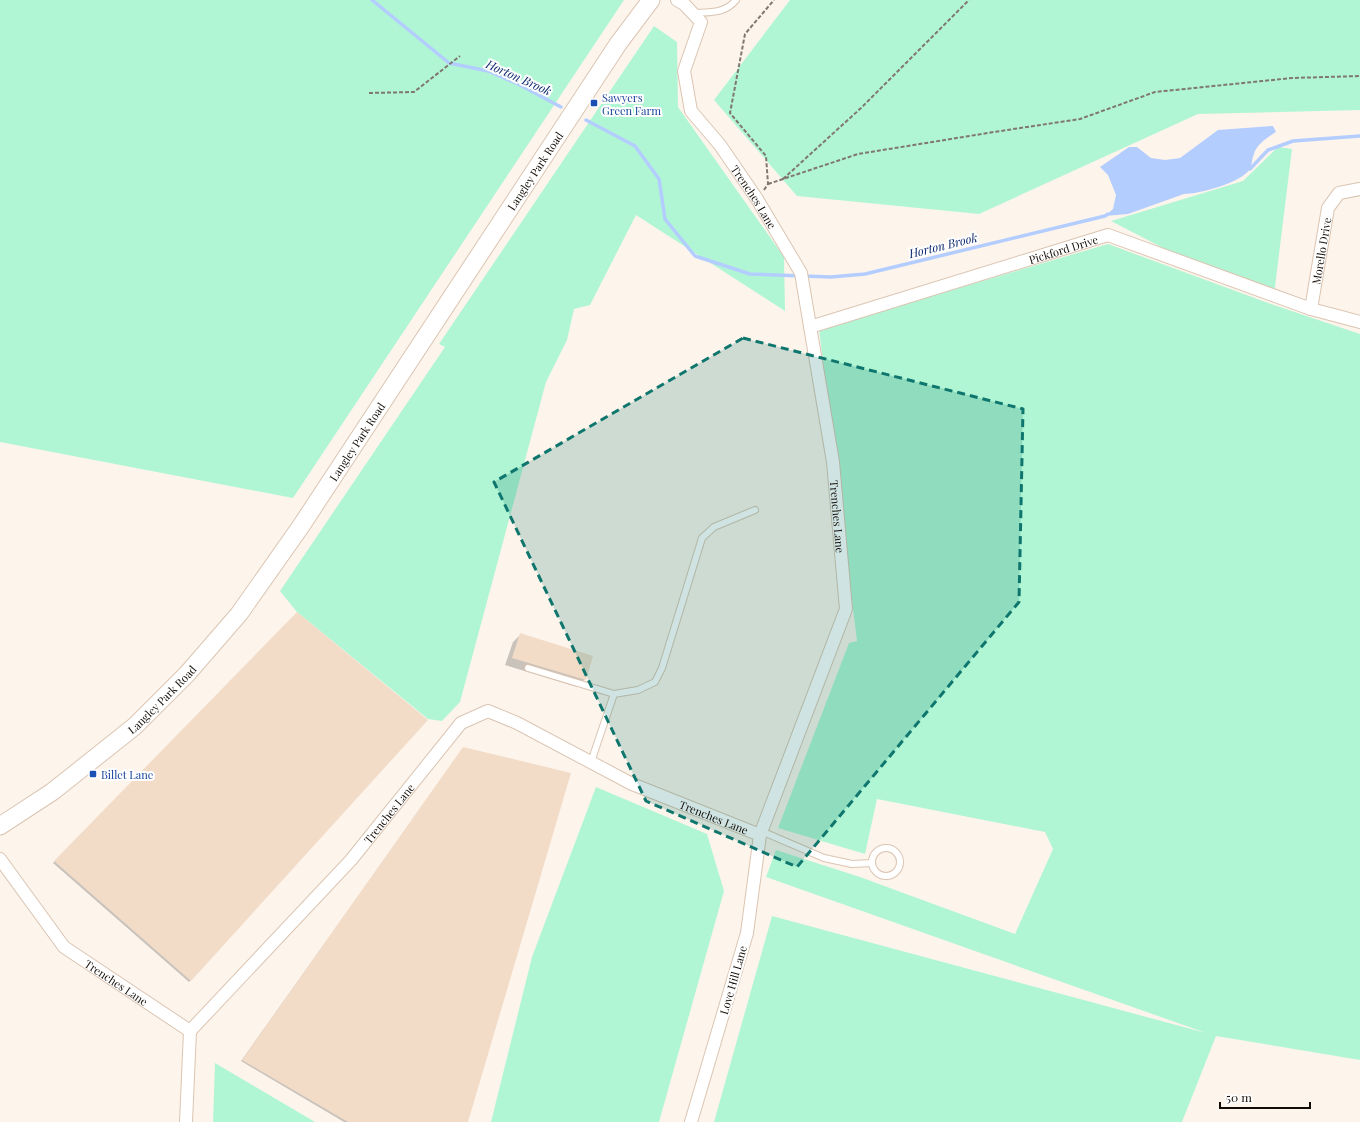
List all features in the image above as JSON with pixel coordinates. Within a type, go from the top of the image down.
[{"type":"main road","name":"Langley Park Road","points":[[0,826],[52,792],[135,726],[187,674],[239,614],[301,526],[618,44],[651,0]]},
{"type":"street","name":"Trenches Lane","points":[[0,859],[64,947],[190,1031],[351,860],[461,723],[488,710],[516,723],[632,784],[760,833],[846,609],[833,462],[802,276],[757,199],[720,145],[691,111],[684,71],[701,22],[684,4],[677,0]]},
{"type":"street","name":"Morello Drive","points":[[1311,309],[1328,208],[1339,193],[1360,189]]},
{"type":"street","name":"Pickford Drive","points":[[810,327],[1108,235],[1311,309],[1360,322]]},
{"type":"street","name":"Love Hill Lane","points":[[692,1122],[747,934],[760,833]]},
{"type":"street","points":[[186,1122],[190,1031]]},
{"type":"lane","points":[[692,13],[723,11],[732,6],[736,0]]},
{"type":"lane","points":[[528,668],[614,694],[638,690],[655,682],[662,668],[702,538],[714,527],[755,510]]},
{"type":"lane","points":[[590,762],[614,694]]},
{"type":"lane","points":[[760,833],[824,858],[852,864],[872,863]]},
{"type":"lane","points":[[886,849],[897,855],[899,863],[896,871],[888,876],[883,876],[875,871],[872,863],[874,855],[881,850],[886,849]]},
{"type":"path","points":[[768,184],[766,156],[730,113],[745,34],[774,0]]},
{"type":"path","points":[[782,179],[861,108],[969,0]]},
{"type":"path","points":[[369,93],[414,92],[460,56]]},
{"type":"path","points":[[757,199],[768,184],[858,154],[1080,120],[1156,92],[1292,78],[1360,76]]},
{"type":"highlighted area","points":[[743,338],[1023,409],[1019,602],[797,867],[646,801],[494,482]]},
{"type":"green space","points":[[0,0],[624,0],[293,498],[0,442]]},
{"type":"green space","points":[[790,0],[1360,0],[1360,110],[1198,114],[979,214],[797,196],[714,100]]},
{"type":"green space","points":[[654,26],[677,42],[678,107],[784,257],[785,311],[636,215],[590,305],[574,309],[567,340],[546,382],[460,702],[442,721],[428,719],[297,612],[280,591],[445,347],[439,344]]},
{"type":"green space","points":[[1278,147],[1292,149],[1274,295],[1165,249],[1111,221],[1243,181]]},
{"type":"green space","points":[[1108,244],[1271,304],[1360,334],[1360,1060],[1216,1036],[1182,1122],[714,1122],[772,916],[1206,1033],[766,877],[776,850],[860,877],[1015,934],[1053,849],[1045,832],[877,799],[865,854],[778,828],[849,643],[857,641],[819,329]]},
{"type":"green space","points":[[596,787],[707,834],[724,891],[659,1122],[491,1122],[532,957]]},
{"type":"green space","points":[[215,1063],[315,1122],[213,1122]]},
{"type":"water","points":[[1273,126],[1276,132],[1257,147],[1250,169],[1238,179],[1209,190],[1184,194],[1128,214],[1105,216],[1113,209],[1116,195],[1108,175],[1100,167],[1129,147],[1137,147],[1151,158],[1165,160],[1180,158],[1218,130]]},
{"type":"building","points":[[297,612],[428,720],[191,981],[54,861]]},
{"type":"building","points":[[520,633],[593,656],[586,680],[512,658]]},
{"type":"building","points":[[463,747],[571,773],[468,1122],[348,1122],[242,1060]]},
{"type":"waterway","name":"Horton Brook","points":[[372,0],[449,63],[488,71],[518,84],[561,107]]},
{"type":"waterway","name":"Horton Brook","points":[[586,120],[635,146],[659,179],[665,219],[695,256],[750,274],[831,277],[865,274],[1105,216],[1108,214]]},
{"type":"waterway","name":"Horton Brook","points":[[1246,166],[1250,169],[1268,150],[1293,141],[1360,136]]},
{"type":"place","name":"Sawyers Green Farm","points":[[594,103]]},
{"type":"place","name":"Billet Lane","points":[[93,774]]}]
